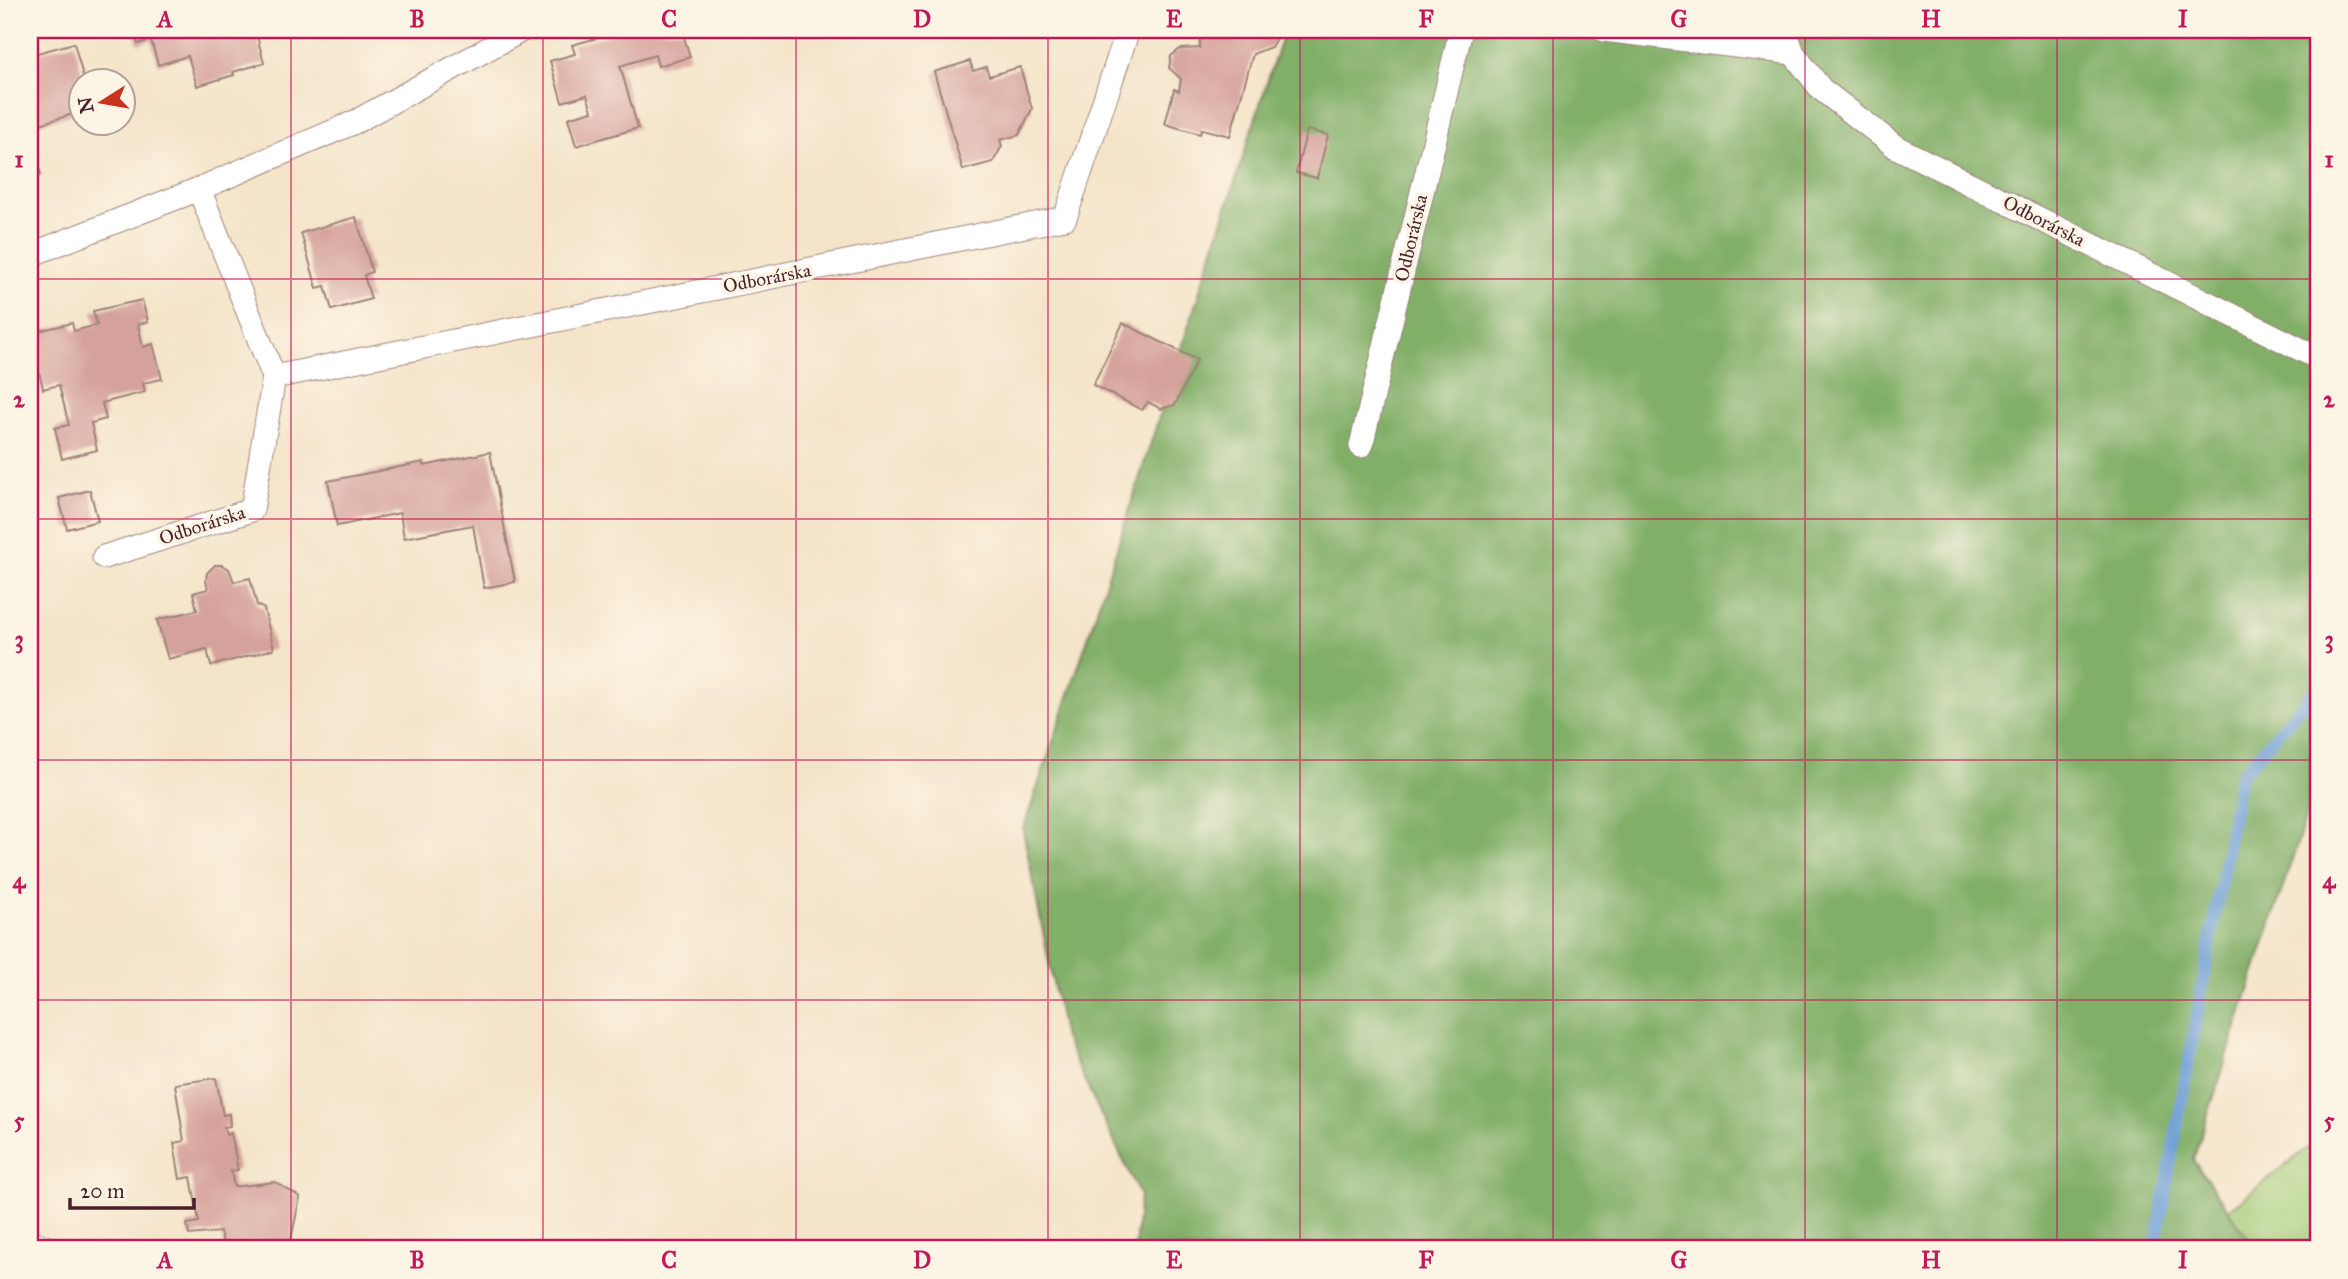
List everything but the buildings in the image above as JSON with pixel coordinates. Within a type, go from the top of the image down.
[{"type":"lane","points":[[30,255],[199,189],[355,122],[522,30]]},
{"type":"lane","name":"Odborárska","points":[[104,557],[252,510],[274,377],[1065,218],[1128,30]]},
{"type":"lane","name":"Odborárska","points":[[1361,446],[1461,30]]},
{"type":"lane","points":[[1604,30],[1793,53]]},
{"type":"lane","name":"Odborárska","points":[[1785,30],[1793,53],[1821,89],[1896,147],[2318,358]]},
{"type":"lane","points":[[199,189],[274,377]]},
{"type":"lane","points":[[30,1241],[50,1249]]},
{"type":"green space","points":[[1284,30],[2318,30],[2318,780],[2193,1160],[2256,1249],[1135,1249],[1140,1195],[1064,1038],[1023,830],[1087,641]]},
{"type":"green space","points":[[2318,1140],[2318,1249],[2212,1249],[2199,1233]]},
{"type":"waterway","points":[[2155,1249],[2240,776],[2318,687]]}]
